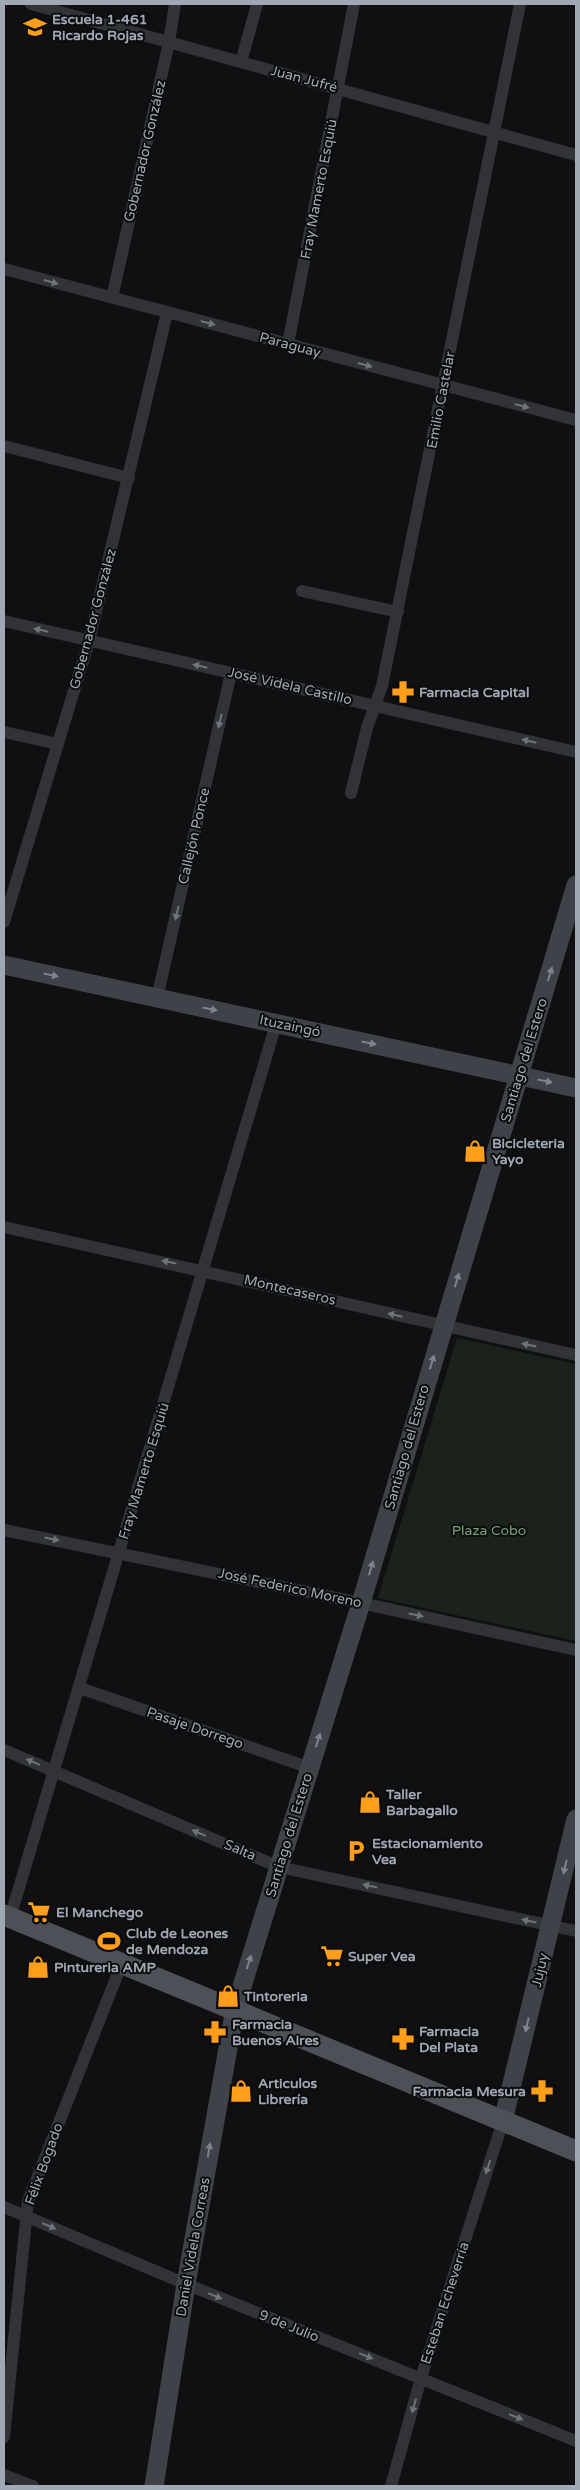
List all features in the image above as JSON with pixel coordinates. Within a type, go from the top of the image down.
[{"type":"main road","points":[[7,1916],[576,2152]]},
{"type":"street","name":"Juan Jufré","points":[[31,4],[576,155]]},
{"type":"street","name":"Gobernador González","points":[[112,298],[169,42],[175,4]]},
{"type":"street","points":[[241,62],[257,4]]},
{"type":"street","name":"Fray Mamerto Esquiú","points":[[288,344],[354,4]]},
{"type":"street","name":"Emilio Castelar","points":[[351,793],[367,728],[382,686],[398,612],[520,4]]},
{"type":"street","name":"Paraguay","points":[[4,269],[576,420]]},
{"type":"street","name":"Gobernador González","points":[[4,922],[89,641],[167,312]]},
{"type":"street","points":[[4,446],[129,478]]},
{"type":"street","points":[[302,591],[398,612]]},
{"type":"street","name":"José Videla Castillo","points":[[4,621],[576,752]]},
{"type":"street","name":"Callejón Ponce","points":[[158,998],[231,673]]},
{"type":"street","points":[[4,732],[58,744]]},
{"type":"street","name":"Santiago del Estero","points":[[235,2009],[361,1603],[442,1326],[520,1076],[576,885]]},
{"type":"street","name":"Ituzaingó","points":[[4,965],[576,1088]]},
{"type":"street","name":"Fray Mamerto Esquiú","points":[[7,1916],[55,1772],[276,1024]]},
{"type":"street","name":"Montecaseros","points":[[4,1227],[576,1355]]},
{"type":"street","name":"José Federico Moreno","points":[[4,1530],[361,1603],[576,1650]]},
{"type":"street","name":"Pasaje Dorrego","points":[[80,1688],[310,1768]]},
{"type":"street","name":"Salta","points":[[4,1750],[280,1867],[576,1931]]},
{"type":"street","name":"Jujuy","points":[[503,2121],[576,1819]]},
{"type":"street","name":"Félix Bogado","points":[[4,2437],[28,2201],[122,1963]]},
{"type":"street","name":"Daniel Videla Correas","points":[[154,2486],[186,2284],[235,2009]]},
{"type":"street","name":"Esteban Echeverría","points":[[391,2486],[422,2378],[503,2121]]},
{"type":"street","name":"9 de Julio","points":[[4,2207],[186,2284],[576,2441]]},
{"type":"street","points":[[4,2475],[33,2486]]},
{"type":"green space","name":"Plaza Cobo","points":[[457,1338],[576,1364],[576,1641],[378,1598]]},
{"type":"place","name":"Escuela 1-461 Ricardo Rojas","points":[[35,27]]},
{"type":"place","name":"Farmacia Capital","points":[[403,692]]},
{"type":"place","name":"Bicicleteria Yayo","points":[[475,1151]]},
{"type":"place","name":"Taller Barbagallo","points":[[370,1802]]},
{"type":"place","name":"Estacionamiento Vea","points":[[356,1851]]},
{"type":"place","name":"El Manchego","points":[[39,1912]]},
{"type":"place","name":"Club de Leones de Mendoza","points":[[109,1941]]},
{"type":"place","name":"Super Vea","points":[[332,1956]]},
{"type":"place","name":"Pintureria AMP","points":[[38,1967]]},
{"type":"place","name":"Tintoreria","points":[[228,1996]]},
{"type":"place","name":"Farmacia Buenos Aires","points":[[215,2032]]},
{"type":"place","name":"Farmacia Del Plata","points":[[403,2039]]},
{"type":"place","name":"Articulos Librería","points":[[241,2091]]},
{"type":"place","name":"Farmacia Mesura","points":[[542,2091]]}]
